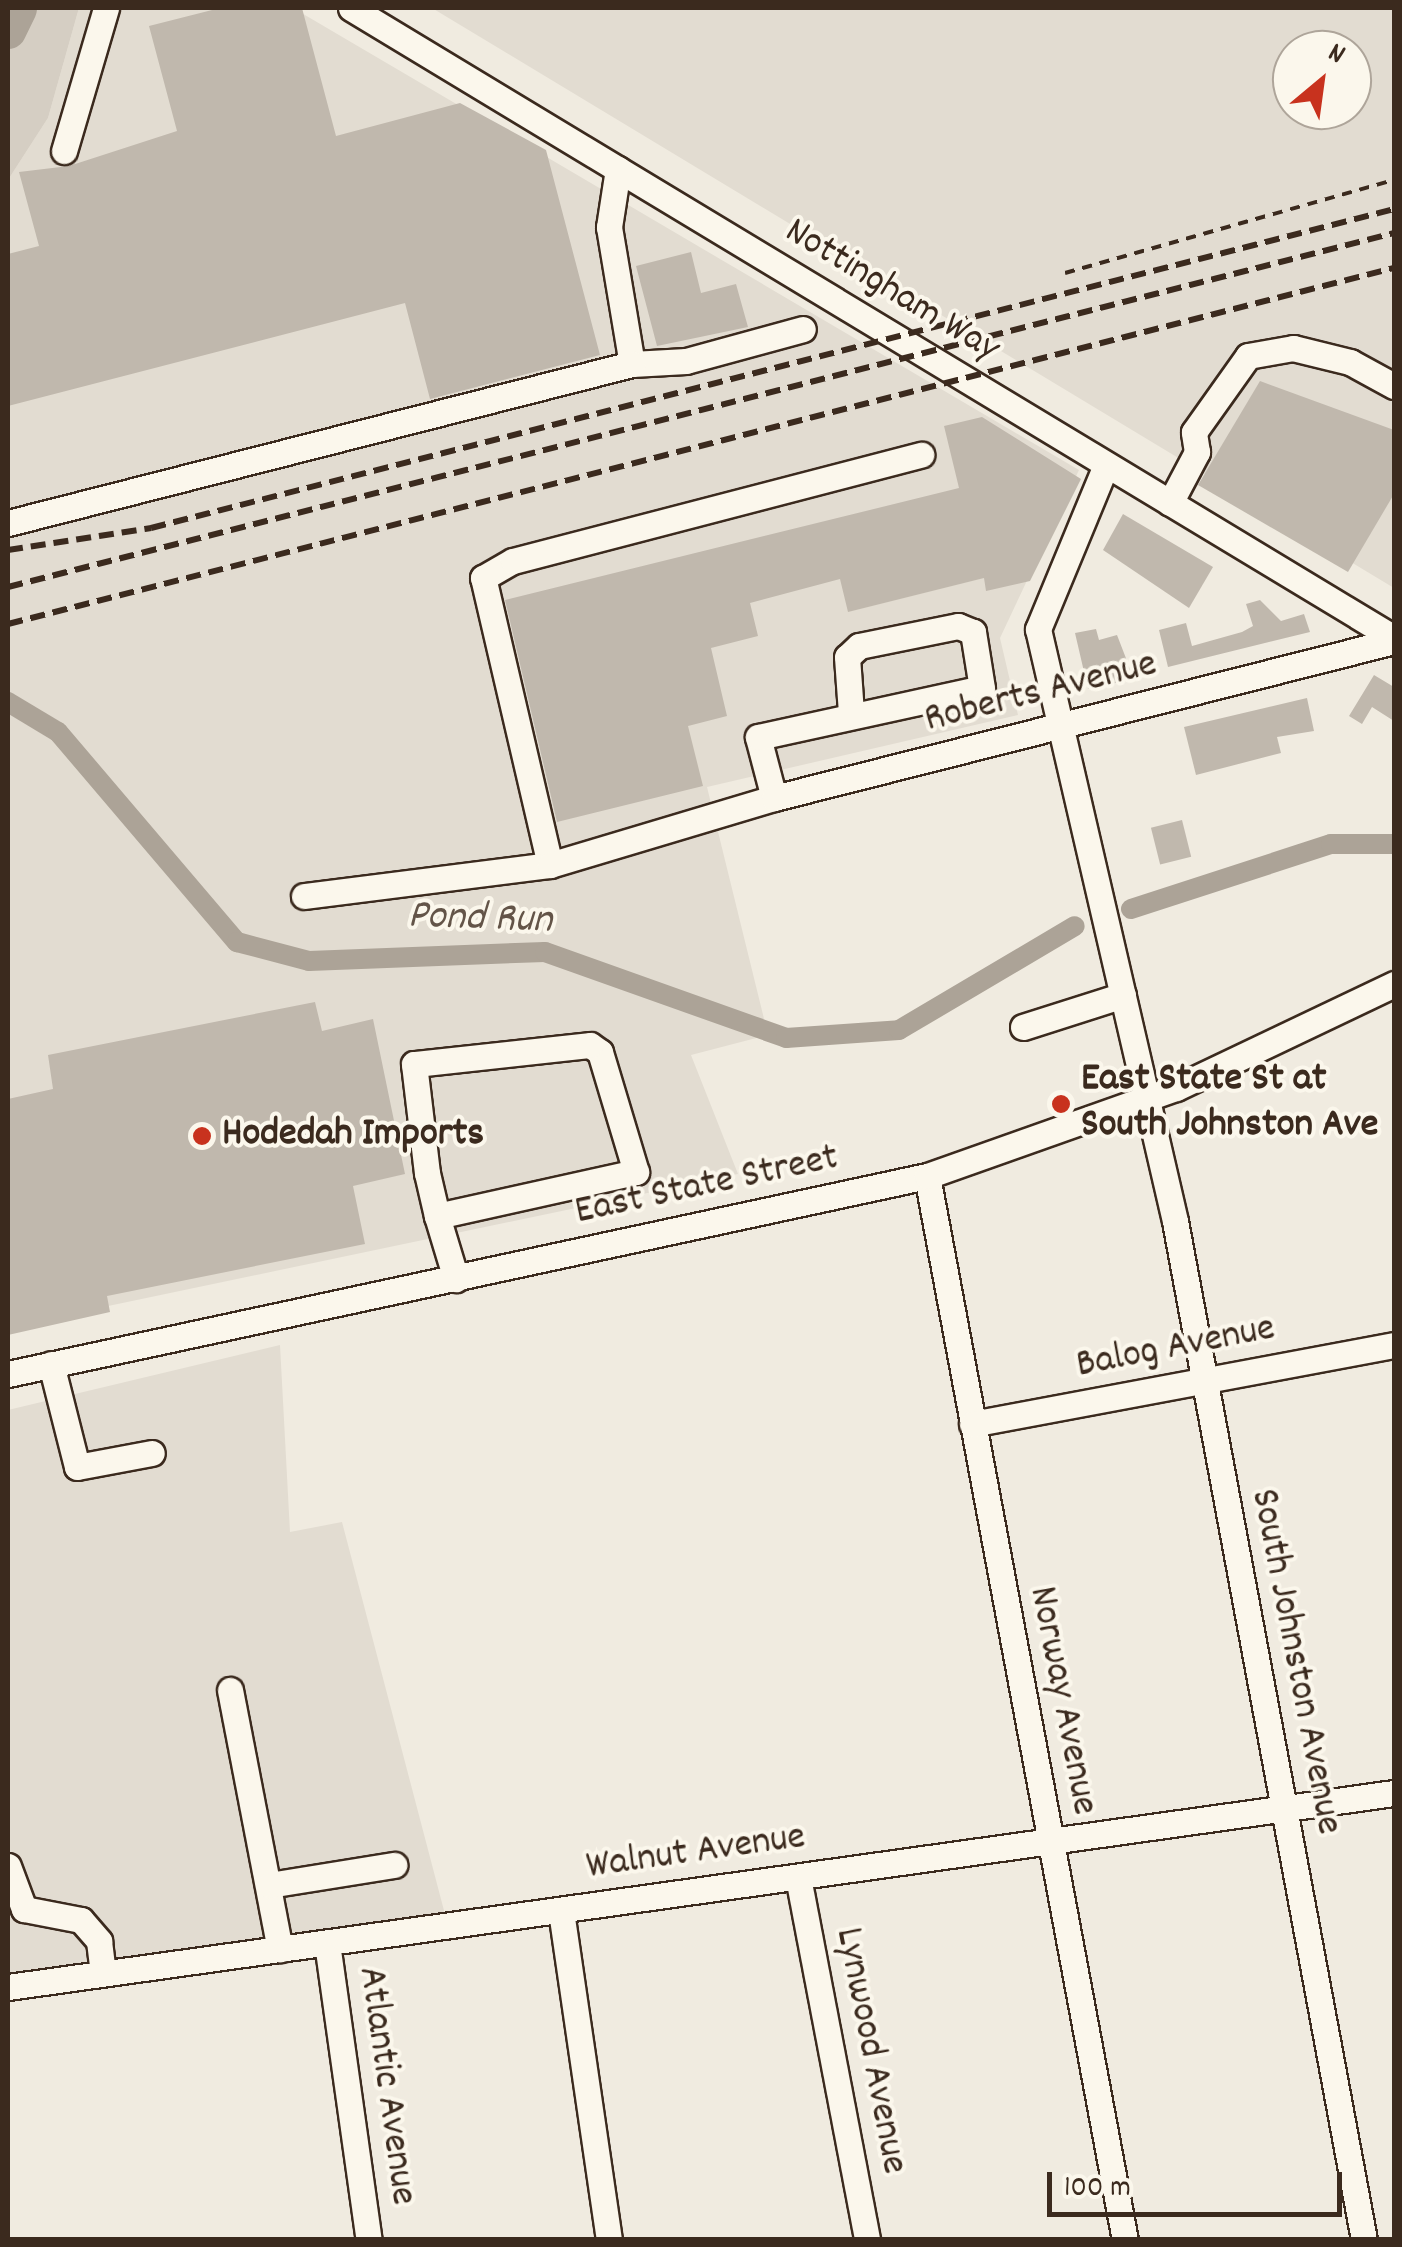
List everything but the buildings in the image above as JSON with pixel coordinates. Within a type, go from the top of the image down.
[{"type":"street","points":[[64,151],[106,8]]},
{"type":"street","name":"Nottingham Way","points":[[351,8],[1394,640]]},
{"type":"street","points":[[618,169],[609,227],[632,364]]},
{"type":"street","points":[[8,523],[632,364],[686,361],[802,328]]},
{"type":"street","points":[[1170,503],[1197,452],[1194,432],[1248,356],[1293,348],[1350,362],[1394,386]]},
{"type":"street","points":[[550,865],[482,578],[513,560],[922,455]]},
{"type":"street","name":"South Johnston Avenue","points":[[1106,465],[1040,607],[1061,730],[1149,1098],[1199,1384],[1284,1809],[1364,2240]]},
{"type":"street","points":[[774,798],[758,737],[986,681],[972,632],[958,626],[859,646],[847,656],[854,713]]},
{"type":"street","name":"Roberts Avenue","points":[[304,896],[550,865],[774,798],[1061,730],[1394,640]]},
{"type":"street","name":"East State Street","points":[[8,1374],[927,1176],[1149,1098],[1394,984]]},
{"type":"street","points":[[1024,1027],[1123,994]]},
{"type":"street","points":[[437,1216],[636,1172],[616,1095],[590,1044],[414,1064],[437,1216],[456,1279]]},
{"type":"street","name":"Norway Avenue","points":[[927,1176],[1125,2240]]},
{"type":"street","name":"Balog Avenue","points":[[972,1424],[1394,1344]]},
{"type":"street","points":[[51,1364],[77,1466],[152,1453]]},
{"type":"street","points":[[230,1690],[280,1949]]},
{"type":"street","name":"Walnut Avenue","points":[[8,1986],[1394,1793]]},
{"type":"street","points":[[268,1886],[394,1865]]},
{"type":"street","points":[[8,1866],[24,1909],[81,1920],[98,1941],[103,1973]]},
{"type":"street","name":"Lynwood Avenue","points":[[798,1877],[867,2240]]},
{"type":"street","points":[[561,1911],[610,2240]]},
{"type":"street","name":"Atlantic Avenue","points":[[327,1942],[370,2240]]},
{"type":"path","points":[[1065,273],[1394,180]]},
{"type":"shaded area","points":[[8,8],[79,8],[48,118],[8,180]]},
{"type":"shaded area","points":[[79,8],[293,8],[1079,470],[1000,638],[1018,715],[707,787],[768,1035],[691,1055],[738,1174],[8,1327],[8,180],[48,118]]},
{"type":"shaded area","points":[[432,8],[1394,8],[1394,588]]},
{"type":"shaded area","points":[[280,1345],[290,1532],[342,1522],[447,1922],[8,1985],[8,1410]]},
{"type":"waterway","points":[[8,31],[19,8]]},
{"type":"waterway","name":"Pond Run","points":[[8,702],[58,732],[237,942],[309,961],[545,952],[786,1038],[899,1030],[1075,926]]},
{"type":"waterway","name":"Pond Run","points":[[1131,909],[1331,844],[1394,844]]},
{"type":"railway","points":[[8,550],[151,528],[1394,209]]},
{"type":"railway","points":[[8,587],[1394,233]]},
{"type":"railway","points":[[8,624],[1394,268]]},
{"type":"place","name":"East State St at South Johnston Ave","points":[[1061,1104]]},
{"type":"place","name":"Hodedah Imports","points":[[202,1136]]}]
